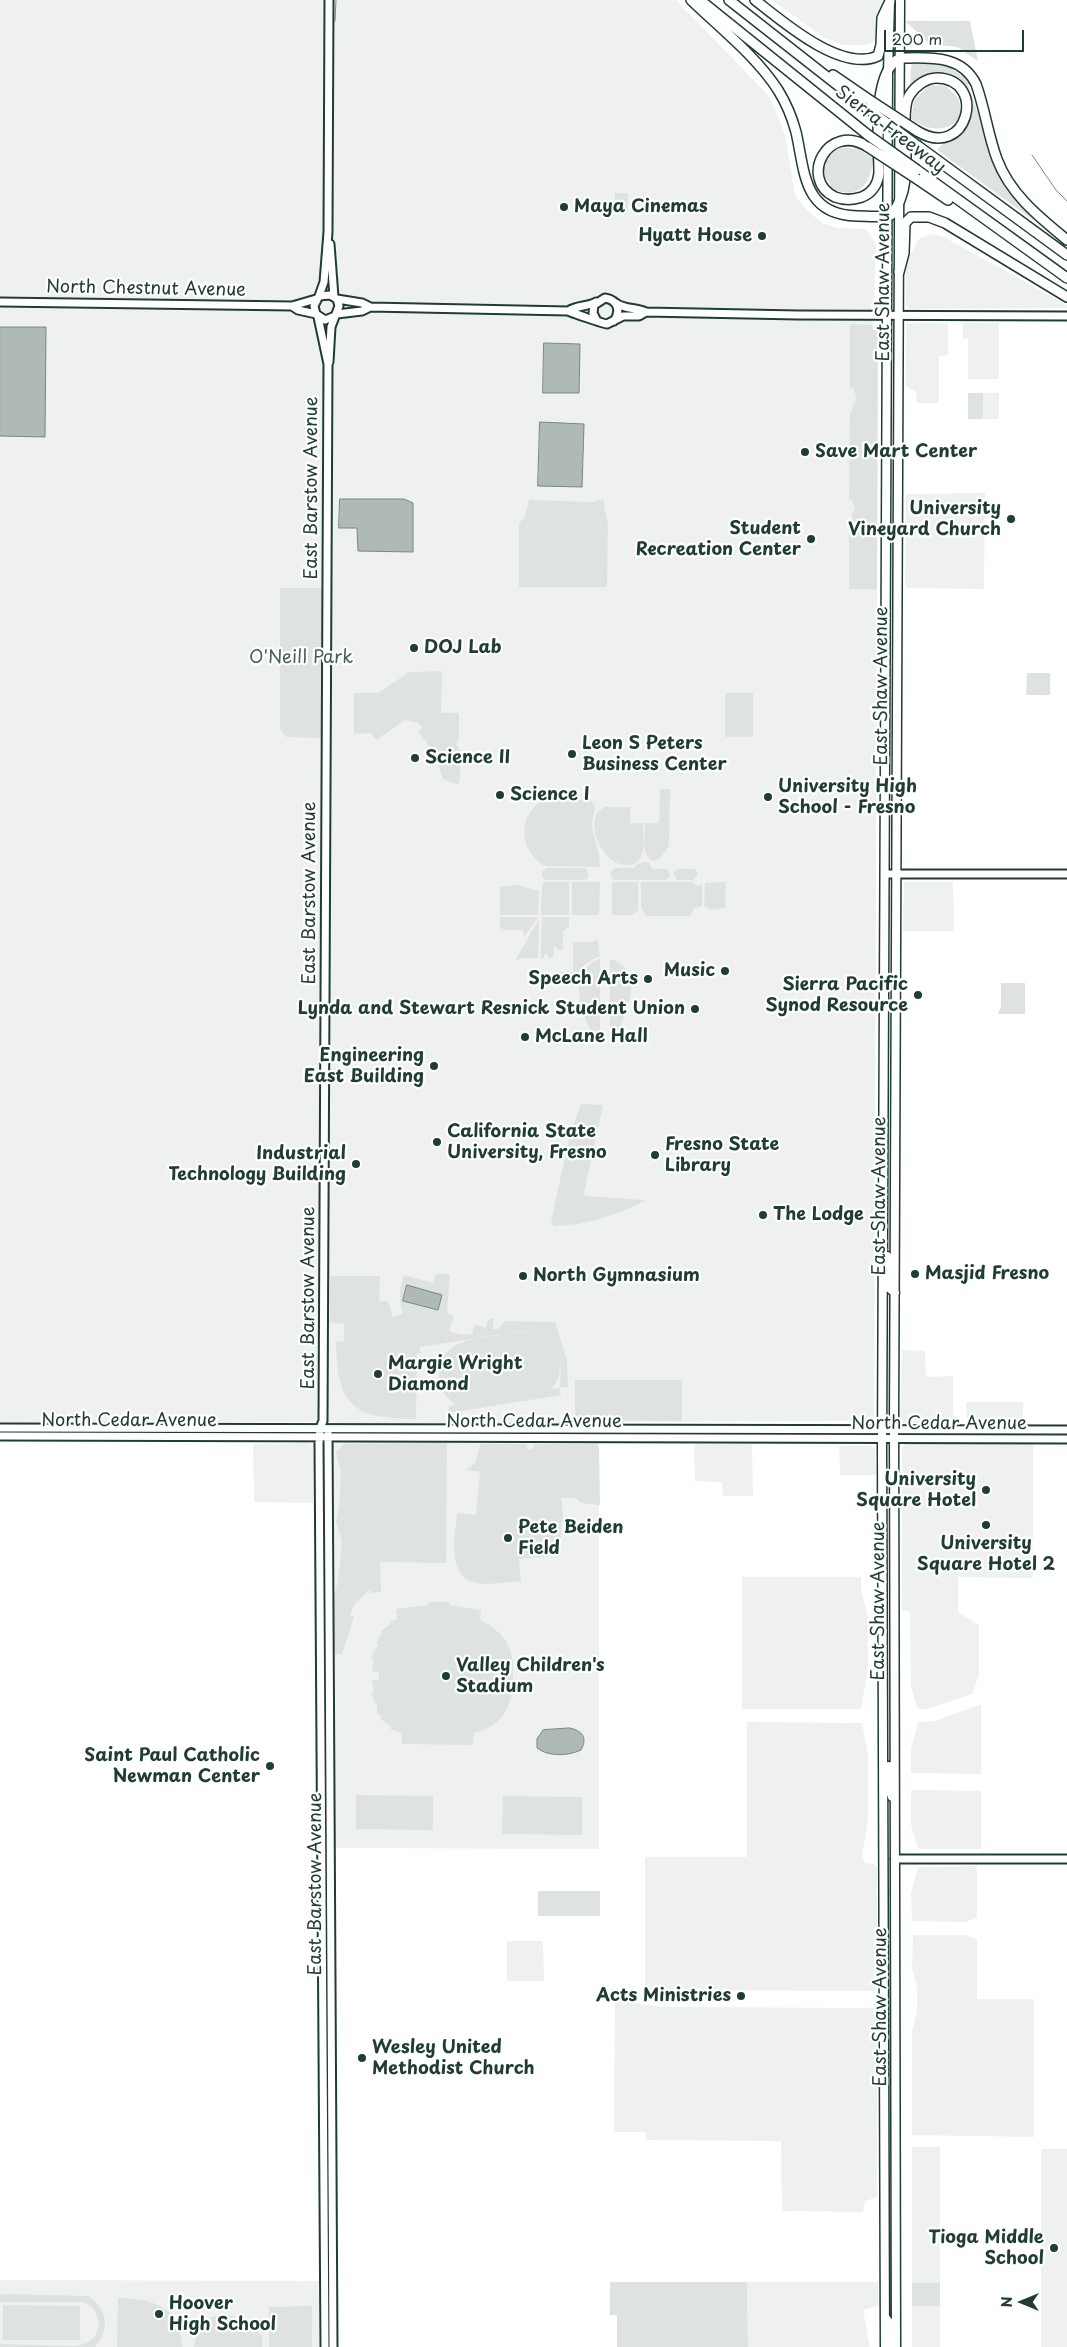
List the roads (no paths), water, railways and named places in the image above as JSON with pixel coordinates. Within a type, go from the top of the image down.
[{"type":"highway","points":[[691,0],[756,63],[777,89],[792,118],[807,183],[817,202],[827,210],[843,215],[887,216],[894,211],[906,180],[906,113],[910,94],[920,84],[934,79],[948,80],[958,86],[965,97],[967,107],[966,117],[961,126],[954,133],[943,138],[928,137],[917,132],[868,99],[763,27]]},
{"type":"highway","name":"Sierra Freeway","points":[[700,0],[917,175],[972,210],[1067,278]]},
{"type":"highway","name":"Sierra Freeway","points":[[730,0],[868,109],[1067,255]]},
{"type":"highway","points":[[754,0],[814,44],[835,53],[861,58],[878,56],[881,45],[882,18],[890,0]]},
{"type":"highway","points":[[917,175],[868,147],[858,142],[843,140],[825,151],[819,163],[818,173],[821,183],[827,191],[838,198],[855,199],[866,195],[877,183],[879,173],[879,95],[892,64],[900,58],[944,59],[955,63],[969,74],[977,88],[997,160],[1008,181],[1025,203],[1067,240]]},
{"type":"highway","points":[[899,272],[904,253],[905,223],[911,217],[929,216],[945,223],[1067,298]]},
{"type":"main road","points":[[329,0],[328,232],[324,282],[314,306],[317,315],[328,320],[336,315],[362,311],[370,307]]},
{"type":"main road","name":"East Shaw Avenue","points":[[885,2347],[882,1429],[886,316],[890,0]]},
{"type":"main road","name":"East Shaw Avenue","points":[[896,2347],[894,1429],[900,0]]},
{"type":"main road","points":[[328,232],[335,298],[339,306],[336,315]]},
{"type":"main road","points":[[318,298],[326,294],[335,298],[362,303],[370,307],[568,311],[574,315],[585,316],[603,324],[623,316],[639,316],[646,312]]},
{"type":"main road","name":"North Chestnut Avenue","points":[[0,302],[292,306],[318,298]]},
{"type":"main road","points":[[568,311],[574,307],[586,306],[605,298],[624,307],[639,308],[646,312],[886,316],[1067,316]]},
{"type":"main road","points":[[614,301],[618,311],[614,321]]},
{"type":"main road","points":[[597,302],[593,309],[597,321]]},
{"type":"main road","name":"North Chestnut Avenue","points":[[292,306],[298,310],[317,315]]},
{"type":"main road","name":"East Barstow Avenue","points":[[317,315],[328,364],[324,1426],[328,1437],[333,2347]]},
{"type":"main road","name":"East Barstow Avenue","points":[[328,364],[330,360],[330,333],[336,315]]},
{"type":"main road","points":[[885,874],[1067,874]]},
{"type":"main road","points":[[884,1242],[889,1265],[889,1288],[895,1293]]},
{"type":"main road","name":"East Barstow Avenue","points":[[324,1426],[320,1436],[325,2347]]},
{"type":"main road","name":"North Cedar Avenue","points":[[0,1428],[324,1426],[1067,1430]]},
{"type":"main road","points":[[62,1436],[67,1432],[106,1432],[128,1428]]},
{"type":"main road","points":[[773,1438],[777,1433],[802,1433],[820,1428]]},
{"type":"main road","points":[[749,1438],[755,1433],[765,1432],[768,1429]]},
{"type":"main road","points":[[968,1439],[973,1434],[1013,1430]]},
{"type":"main road","points":[[1005,1439],[1011,1435],[1025,1434],[1029,1430]]},
{"type":"main road","points":[[1028,1439],[1032,1435],[1041,1434],[1045,1430]]},
{"type":"main road","name":"North Cedar Avenue","points":[[0,1436],[1067,1439]]},
{"type":"main road","points":[[883,1623],[889,1645],[889,1710],[894,1717]]},
{"type":"main road","points":[[884,1717],[888,1719],[890,1724],[889,1787],[895,1809]]},
{"type":"main road","points":[[895,1859],[1067,1859]]},
{"type":"main road","points":[[885,2256],[890,2272],[890,2313],[896,2316]]},
{"type":"main road","points":[[885,2317],[891,2325],[891,2347]]},
{"type":"waterway","points":[[335,21],[336,0]]},
{"type":"waterway","points":[[1032,155],[1056,190],[1067,201]]},
{"type":"place","name":"Maya Cinemas","points":[[564,207]]},
{"type":"place","name":"Hyatt House","points":[[762,236]]},
{"type":"place","name":"Save Mart Center","points":[[805,452]]},
{"type":"place","name":"University Vineyard Church","points":[[1011,519]]},
{"type":"place","name":"Student Recreation Center","points":[[811,539]]},
{"type":"place","name":"DOJ Lab","points":[[414,648]]},
{"type":"place","name":"Leon S Peters Business Center","points":[[572,754]]},
{"type":"place","name":"Science II","points":[[415,758]]},
{"type":"place","name":"Science I","points":[[500,795]]},
{"type":"place","name":"University High School - Fresno","points":[[768,797]]},
{"type":"place","name":"Music","points":[[725,971]]},
{"type":"place","name":"Speech Arts","points":[[648,979]]},
{"type":"place","name":"Sierra Pacific Synod Resource","points":[[918,995]]},
{"type":"place","name":"Lynda and Stewart Resnick Student Union","points":[[695,1009]]},
{"type":"place","name":"McLane Hall","points":[[525,1037]]},
{"type":"place","name":"Engineering East Building","points":[[434,1066]]},
{"type":"place","name":"California State University, Fresno","points":[[437,1142]]},
{"type":"place","name":"Fresno State Library","points":[[655,1155]]},
{"type":"place","name":"Industrial Technology Building","points":[[356,1164]]},
{"type":"place","name":"The Lodge","points":[[763,1215]]},
{"type":"place","name":"Masjid Fresno","points":[[915,1274]]},
{"type":"place","name":"North Gymnasium","points":[[523,1276]]},
{"type":"place","name":"Margie Wright Diamond","points":[[378,1374]]},
{"type":"place","name":"University Square Hotel","points":[[986,1490]]},
{"type":"place","name":"University Square Hotel 2","points":[[986,1525]]},
{"type":"place","name":"Pete Beiden Field","points":[[508,1538]]},
{"type":"place","name":"Valley Children's Stadium","points":[[446,1676]]},
{"type":"place","name":"Saint Paul Catholic Newman Center","points":[[270,1766]]},
{"type":"place","name":"Acts Ministries","points":[[741,1996]]},
{"type":"place","name":"Wesley United Methodist Church","points":[[362,2058]]},
{"type":"place","name":"Tioga Middle School","points":[[1054,2248]]},
{"type":"place","name":"Hoover High School","points":[[159,2314]]},
{"type":"park label","name":"O'Neill Park","points":[[301,658]]}]
